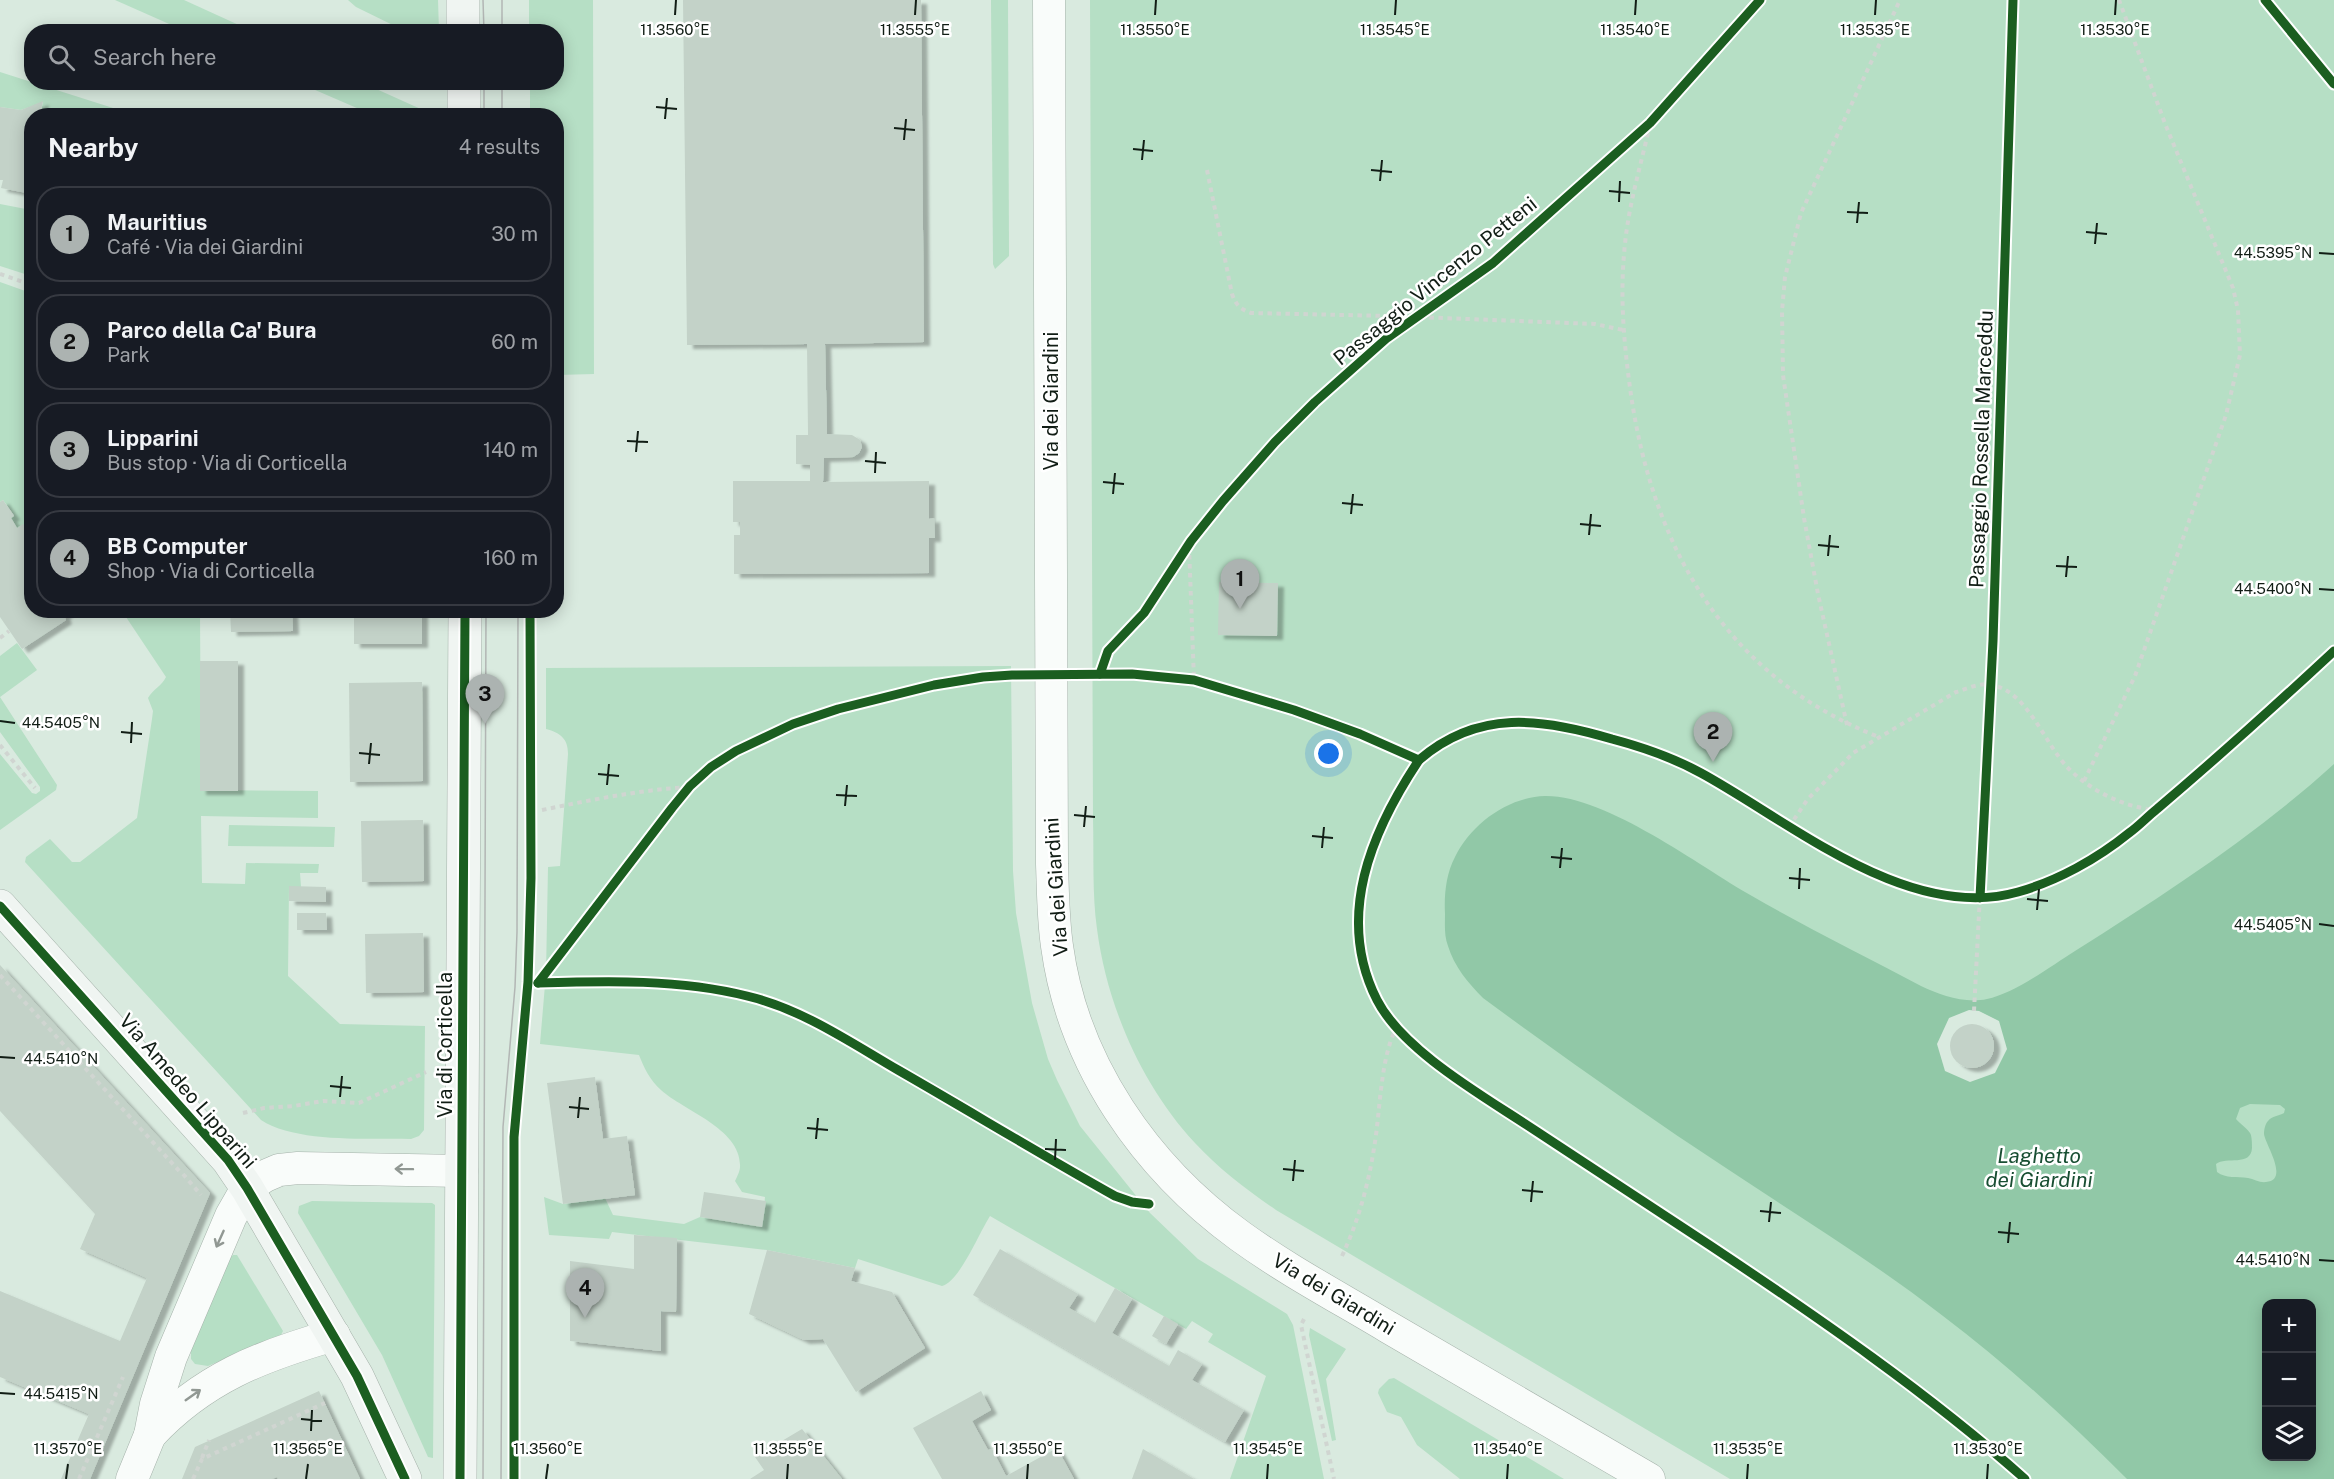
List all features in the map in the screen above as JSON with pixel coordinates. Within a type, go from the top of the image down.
[{"type":"street","points":[[463,0],[463,24]]},
{"type":"street","name":"Via dei Giardini","points":[[1049,0],[1052,864],[1057,946],[1064,981],[1088,1053],[1105,1088],[1147,1149],[1202,1205],[1240,1235],[1323,1288],[1649,1479]]},
{"type":"street","points":[[464,90],[464,108]]},
{"type":"street","name":"Via di Corticella","points":[[460,1479],[465,618]]},
{"type":"street","name":"Via Amedeo Lipparini","points":[[0,906],[217,1146],[247,1188],[357,1376],[405,1479]]},
{"type":"street","points":[[132,1479],[150,1435],[156,1404],[171,1357],[218,1242],[247,1188],[279,1170],[298,1168],[462,1171]]},
{"type":"street","points":[[150,1435],[196,1392],[249,1363],[334,1335]]},
{"type":"path","points":[[1847,724],[1818,594],[1804,518],[1783,375],[1782,311],[1785,277],[1801,213],[1900,0]]},
{"type":"path","points":[[2084,781],[2135,676],[2209,468],[2226,415],[2240,355],[2238,310],[2233,288],[2166,126],[2119,0]]},
{"type":"path","points":[[2265,0],[2334,84]]},
{"type":"path","points":[[1650,123],[1632,193],[1626,229],[1623,330],[1635,421],[1649,482],[1660,516],[1693,581],[1733,637],[1756,661],[1786,686],[1847,724],[1879,737]]},
{"type":"path","points":[[1207,170],[1232,294],[1236,304],[1251,313],[1595,324],[1623,330]]},
{"type":"path","points":[[0,274],[24,282]]},
{"type":"path","points":[[1189,545],[1194,680]]},
{"type":"path","points":[[0,638],[9,631]]},
{"type":"path","points":[[2025,1479],[1943,1410],[1862,1350],[1713,1247],[1485,1097],[1420,1050],[1396,1029],[1377,1000],[1363,963],[1358,933],[1358,904],[1366,870],[1390,808],[1419,760],[1451,737],[1483,726],[1529,721],[1554,724],[1630,744],[1699,772],[1789,827],[1876,874],[1932,892],[1980,898],[2019,892],[2064,874],[2114,845],[2186,786],[2334,651]]},
{"type":"path","points":[[1149,1204],[1132,1202],[1115,1196],[820,1025],[766,1001],[719,990],[649,982],[538,983],[690,786],[736,751],[793,724],[838,709],[934,685],[982,677],[1052,674],[1167,676],[1194,680],[1294,710],[1360,734],[1419,760]]},
{"type":"path","points":[[1789,827],[1807,800],[1853,753],[1956,692],[1969,687],[1990,684],[2011,692],[2024,706],[2057,755],[2084,781],[2118,801],[2138,808],[2155,810]]},
{"type":"path","points":[[0,745],[35,788]]},
{"type":"path","points":[[542,810],[628,793],[690,786]]},
{"type":"path","points":[[0,975],[201,1195],[196,1206]]},
{"type":"path","points":[[1342,1256],[1360,1212],[1370,1174],[1389,1049],[1396,1029]]},
{"type":"path","points":[[243,1113],[264,1108],[323,1101],[358,1102],[387,1091],[433,1068]]},
{"type":"path","points":[[182,1174],[188,1170]]},
{"type":"path","points":[[1306,1316],[1301,1325],[1334,1479]]},
{"type":"path","points":[[202,1459],[325,1403]]},
{"type":"path","points":[[193,1479],[209,1440]]},
{"type":"shaded area","points":[[115,0],[184,0],[237,24],[169,24]]},
{"type":"shaded area","points":[[348,0],[438,0],[439,24],[391,24],[356,7]]},
{"type":"shaded area","points":[[529,0],[593,0],[594,374],[564,375],[564,108],[530,108],[530,90],[564,90],[564,24],[529,24]]},
{"type":"shaded area","points":[[991,0],[1008,0],[1009,256],[995,269],[993,264]]},
{"type":"shaded area","points":[[1090,0],[2334,0],[2334,1479],[1730,1479],[1276,1210],[1254,1195],[1204,1153],[1176,1121],[1143,1071],[1118,1016],[1102,958],[1095,915]]},
{"type":"shaded area","points":[[0,72],[24,80],[24,90],[57,90],[113,108],[42,108],[43,102],[21,110],[0,107]]},
{"type":"shaded area","points":[[315,90],[379,90],[418,108],[357,108]]},
{"type":"shaded area","points":[[0,204],[24,209],[24,274],[0,266]]},
{"type":"shaded area","points":[[0,282],[24,291],[24,532],[17,528],[11,518],[14,515],[3,500],[0,502]]},
{"type":"shaded area","points":[[127,618],[200,618],[201,790],[318,791],[318,818],[201,816],[202,883],[245,884],[246,863],[319,864],[318,873],[300,873],[301,887],[289,887],[288,976],[340,1024],[425,1026],[424,1130],[419,1136],[411,1139],[353,1139],[312,1136],[293,1133],[261,1120],[25,862],[26,857],[50,839],[72,862],[80,862],[137,818],[153,711],[148,698],[166,677]]},
{"type":"shaded area","points":[[17,643],[37,670],[0,697],[0,656]]},
{"type":"shaded area","points":[[1011,666],[1013,871],[1016,913],[1032,1003],[1048,1059],[1080,1126],[1150,1213],[1198,1259],[1287,1314],[1293,1325],[1324,1479],[1230,1479],[1266,1376],[1208,1342],[1213,1334],[1192,1321],[1186,1329],[990,1216],[956,1275],[942,1286],[858,1259],[855,1268],[767,1250],[612,1232],[609,1239],[549,1235],[544,1197],[563,1204],[605,1198],[613,1215],[684,1224],[700,1217],[762,1226],[765,1197],[742,1192],[735,1181],[740,1167],[738,1154],[732,1142],[710,1122],[661,1090],[648,1074],[639,1055],[540,1044],[546,973],[548,867],[560,866],[568,754],[567,744],[563,737],[546,729],[546,668]]},
{"type":"shaded area","points":[[0,697],[57,785],[56,790],[0,830],[0,754],[32,793],[36,794],[40,791],[40,787],[0,732]]},
{"type":"shaded area","points":[[229,825],[335,827],[334,847],[228,846]]},
{"type":"shaded area","points":[[312,1201],[432,1203],[435,1205],[433,1458],[428,1457],[382,1355],[298,1213],[299,1206]]},
{"type":"shaded area","points":[[233,1255],[237,1255],[283,1331],[281,1335],[208,1366],[195,1364],[191,1359],[191,1349],[228,1260]]},
{"type":"shaded area","points":[[1310,1328],[1346,1349],[1326,1379],[1336,1440],[1332,1441],[1309,1335]]},
{"type":"shaded area","points":[[1394,1378],[1564,1479],[1460,1479],[1417,1445],[1401,1417],[1387,1412],[1378,1393],[1389,1379]]},
{"type":"water","name":"Laghetto dei Giardini","points":[[2334,764],[2334,1479],[2127,1479],[2014,1374],[1917,1296],[1635,1107],[1483,998],[1458,967],[1446,938],[1446,885],[1452,864],[1462,845],[1492,814],[1518,801],[1545,796],[1569,799],[1596,807],[1623,819],[1652,834],[1773,908],[1921,986],[1961,999],[1987,999],[2009,992],[2032,979],[2209,863],[2273,816]],"holes":[[[2250,1104],[2280,1105],[2285,1109],[2284,1113],[2267,1122],[2264,1134],[2276,1169],[2273,1180],[2262,1182],[2217,1172],[2216,1164],[2243,1159],[2251,1154],[2251,1134],[2236,1119],[2240,1108]]]},
{"type":"pier","points":[[1969,1010],[1979,1011],[1999,1021],[2007,1049],[1995,1073],[1970,1082],[1945,1071],[1937,1044],[1949,1018]]},
{"type":"building","points":[[683,0],[921,0],[924,342],[825,344],[827,434],[852,435],[860,440],[862,447],[853,457],[824,458],[823,482],[929,481],[929,519],[934,518],[935,538],[929,538],[929,573],[734,574],[734,535],[740,535],[740,522],[733,522],[733,481],[810,481],[810,465],[796,464],[796,435],[808,435],[807,344],[687,345]]},
{"type":"building","points":[[43,101],[42,108],[26,108]]},
{"type":"building","points":[[0,107],[24,109],[24,192],[1,188],[3,180],[0,180]]},
{"type":"building","points":[[3,500],[14,516],[11,518],[17,528],[24,525],[24,618],[65,618],[66,620],[22,649],[0,617],[0,502]]},
{"type":"building","points":[[1219,582],[1278,583],[1277,636],[1218,635]]},
{"type":"building","points":[[230,618],[292,618],[293,631],[231,632]]},
{"type":"building","points":[[354,618],[422,618],[422,644],[354,644]]},
{"type":"building","points":[[200,661],[238,661],[238,791],[200,791]]},
{"type":"building","points":[[422,682],[423,781],[350,782],[349,683]]},
{"type":"building","points":[[423,820],[424,881],[362,882],[361,821]]},
{"type":"building","points":[[289,886],[326,887],[326,902],[289,901]]},
{"type":"building","points":[[297,913],[326,913],[327,930],[297,930]]},
{"type":"building","points":[[423,933],[424,992],[366,993],[365,934]]},
{"type":"building","points":[[0,965],[210,1193],[90,1479],[61,1479],[89,1414],[0,1377],[0,1291],[120,1341],[147,1278],[80,1249],[95,1214],[0,1111]]},
{"type":"building","points":[[1972,1024],[1987,1031],[1994,1046],[1987,1061],[1972,1068],[1957,1061],[1950,1046],[1957,1031]]},
{"type":"building","points":[[595,1077],[603,1139],[627,1136],[635,1195],[563,1204],[547,1083]]},
{"type":"building","points":[[704,1192],[766,1201],[762,1227],[700,1217]]},
{"type":"building","points":[[634,1235],[677,1238],[676,1312],[661,1311],[661,1351],[570,1341],[570,1261],[634,1269]]},
{"type":"building","points":[[1000,1249],[1078,1294],[1069,1308],[1095,1323],[1115,1288],[1132,1299],[1112,1333],[1169,1366],[1178,1350],[1202,1364],[1192,1380],[1244,1410],[1225,1442],[973,1295]]},
{"type":"building","points":[[767,1250],[855,1268],[851,1281],[892,1292],[925,1348],[856,1392],[823,1339],[804,1340],[749,1314]]},
{"type":"building","points":[[1164,1316],[1178,1324],[1166,1344],[1152,1336]]},
{"type":"building","points":[[319,1391],[360,1479],[278,1479],[277,1477],[272,1479],[182,1479],[195,1447]]},
{"type":"building","points":[[981,1391],[991,1410],[972,1421],[988,1450],[992,1449],[1006,1476],[1057,1448],[1074,1479],[942,1479],[913,1428]]},
{"type":"building","points":[[802,1429],[842,1479],[750,1479],[764,1470],[755,1457]]},
{"type":"building","points":[[1143,1449],[1194,1479],[1132,1479]]},
{"type":"tram line","points":[[483,0],[484,24]]},
{"type":"tram line","points":[[502,0],[502,24]]},
{"type":"tram line","points":[[484,90],[484,108]]},
{"type":"tram line","points":[[502,90],[502,108]]},
{"type":"tram line","points":[[483,1479],[486,618]]},
{"type":"tram line","points":[[501,1479],[503,1127],[515,987],[517,932],[518,618]]},
{"type":"cycle path","name":"Passaggio Vincenzo Petteni","points":[[1100,674],[1108,651],[1144,613],[1191,541],[1275,442],[1315,402],[1387,338],[1493,263],[1650,123],[1760,0]]},
{"type":"cycle path","name":"Passaggio Rossella Marceddu","points":[[1980,898],[1993,641],[2013,0]]},
{"type":"cycle path","points":[[2265,0],[2334,84]]},
{"type":"cycle path","points":[[460,1479],[465,618]]},
{"type":"cycle path","points":[[514,1479],[514,1137],[528,982],[531,878],[530,618]]},
{"type":"cycle path","points":[[538,983],[672,808],[690,786],[711,767],[736,751],[793,724],[838,709],[934,685],[1012,675],[1132,674],[1194,680],[1294,710],[1360,734],[1419,760],[1441,744],[1464,732],[1488,725],[1511,722],[1561,726],[1635,746],[1680,762],[1736,793],[1812,840],[1893,881],[1935,893],[1976,898],[2018,892],[2033,887],[2062,875],[2104,852],[2202,770],[2334,651]]},
{"type":"cycle path","points":[[1419,760],[1386,816],[1364,876],[1359,907],[1359,938],[1365,969],[1377,1000],[1389,1019],[1425,1055],[1469,1088],[1711,1246],[1872,1357],[1950,1416],[2025,1479]]},
{"type":"cycle path","points":[[0,906],[228,1160],[247,1188],[357,1376],[405,1479]]},
{"type":"cycle path","points":[[538,983],[669,984],[721,990],[787,1009],[844,1038],[1115,1196],[1132,1202],[1149,1204]]},
{"type":"place","name":"Mauritius","points":[[1240,609]]},
{"type":"place","name":"Lipparini","points":[[485,724]]},
{"type":"place","name":"Parco della Ca' Bura","points":[[1713,762]]},
{"type":"place","name":"BB Computer","points":[[585,1318]]}]
